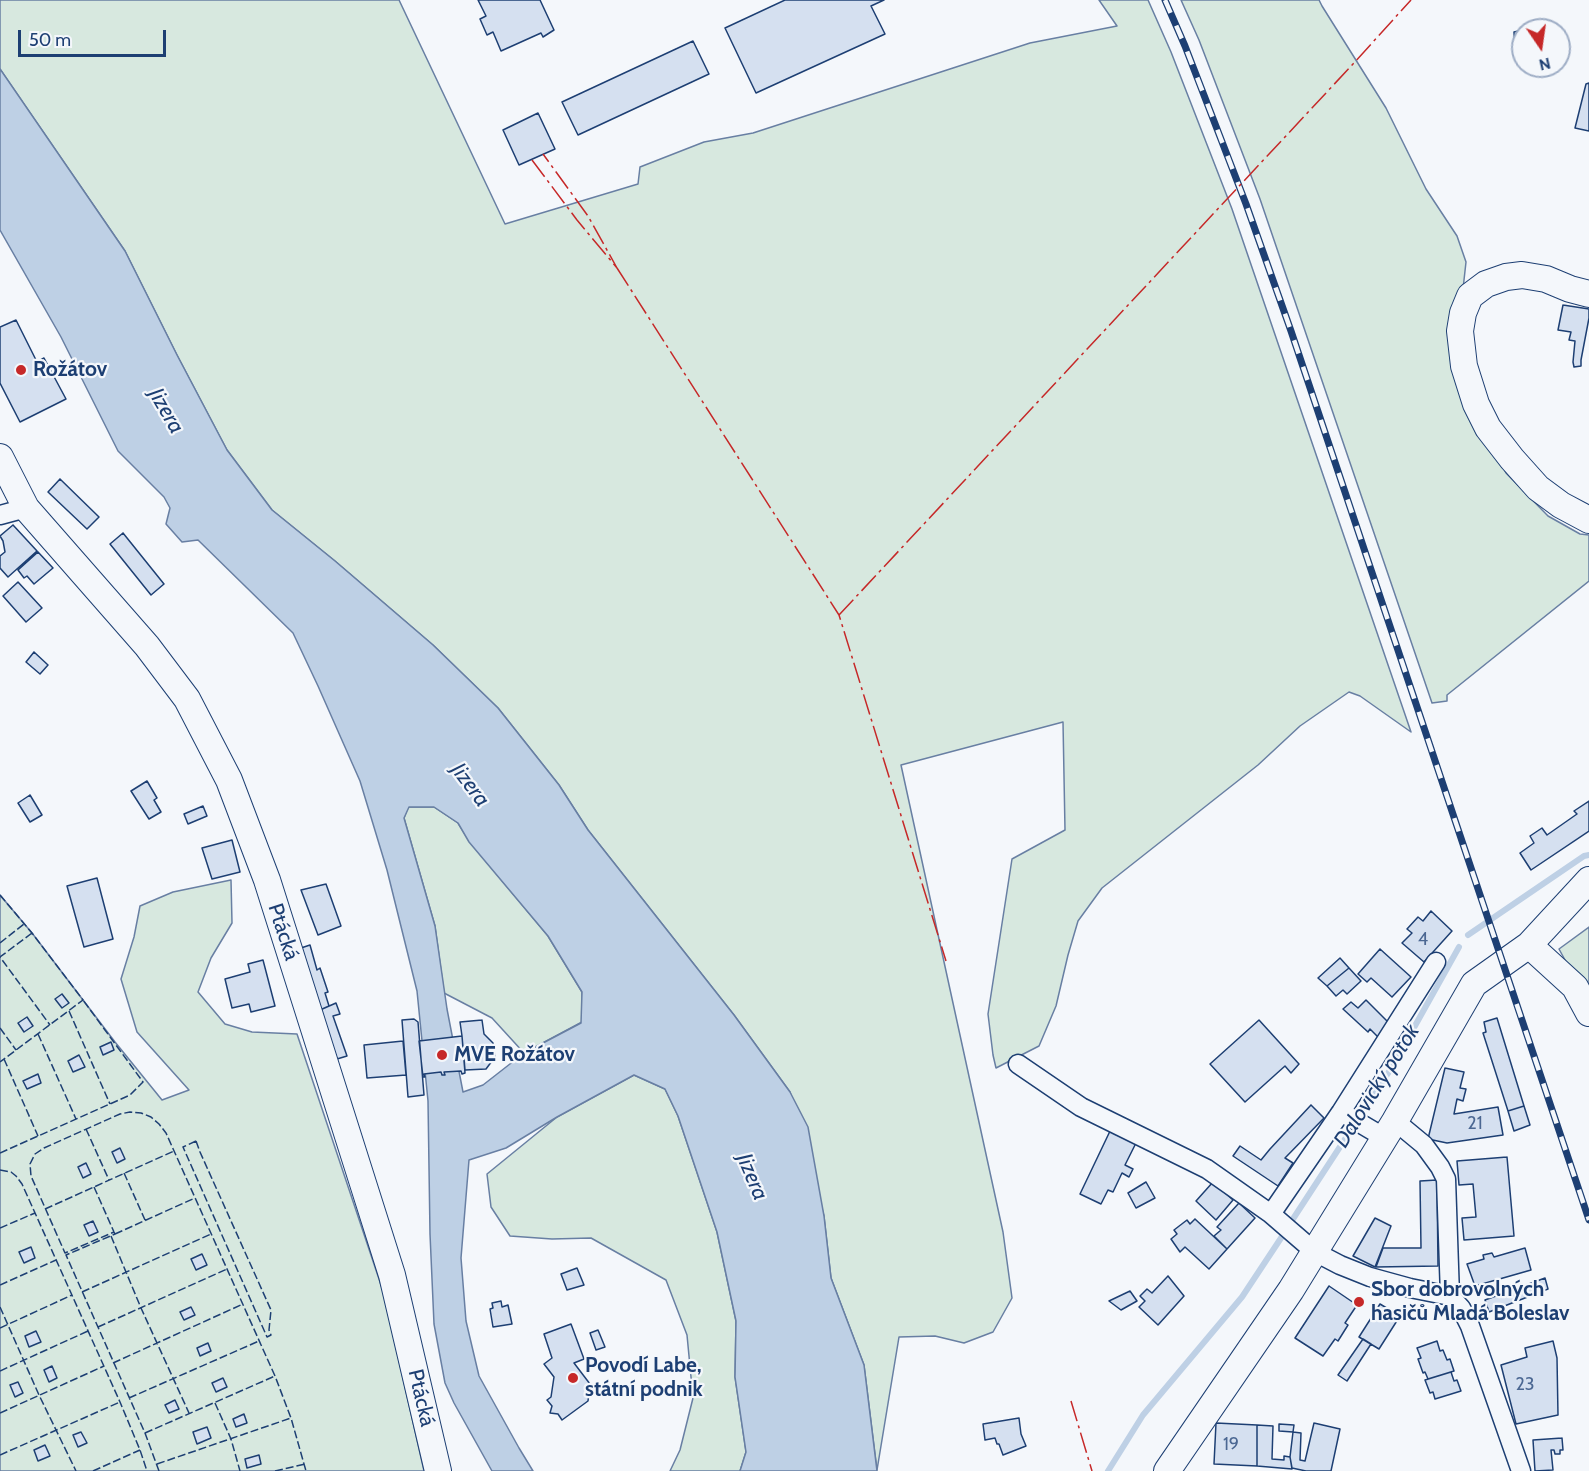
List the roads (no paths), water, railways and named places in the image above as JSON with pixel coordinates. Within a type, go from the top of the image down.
[{"type":"street","points":[[1589,294],[1546,279],[1522,275],[1506,277],[1486,284],[1470,296],[1463,313],[1460,331],[1464,366],[1476,404],[1488,428],[1538,488],[1561,505],[1589,520]]},
{"type":"street","name":"Ptácká","points":[[0,457],[26,508],[147,646],[188,699],[229,780],[267,880],[393,1275],[438,1471]]},
{"type":"street","points":[[0,515],[26,508]]},
{"type":"street","points":[[1167,1471],[1315,1252],[1390,1130],[1474,984],[1529,945],[1589,880]]},
{"type":"street","points":[[1529,945],[1575,987],[1589,1013]]},
{"type":"street","points":[[1271,1214],[1341,1112],[1436,962]]},
{"type":"street","points":[[1017,1064],[1081,1107],[1207,1168],[1271,1214],[1315,1252],[1370,1277],[1450,1296],[1461,1308],[1470,1326],[1521,1471]]},
{"type":"street","points":[[1341,1112],[1424,1145],[1440,1167],[1446,1179],[1450,1296]]},
{"type":"water","name":"Jizera","points":[[0,69],[125,251],[227,450],[272,510],[433,645],[498,708],[559,785],[588,830],[734,1015],[790,1092],[808,1127],[824,1216],[831,1278],[864,1365],[877,1471],[740,1471],[746,1452],[735,1377],[736,1321],[717,1232],[678,1116],[665,1089],[634,1075],[506,1148],[469,1160],[461,1258],[466,1321],[479,1376],[533,1471],[492,1471],[445,1383],[434,1324],[428,1101],[417,991],[387,870],[360,781],[293,633],[198,540],[182,542],[166,524],[170,508],[164,497],[118,451],[61,337],[0,230]],"holes":[[[409,807],[434,807],[458,823],[469,842],[548,936],[582,992],[581,1023],[524,1053],[483,1085],[463,1092],[447,1009],[435,926],[404,818]]]},
{"type":"waterway","name":"Dalovický potok","points":[[1468,935],[1584,856],[1589,855]]},
{"type":"waterway","name":"Dalovický potok","points":[[1291,1222],[1392,1067],[1459,947]]},
{"type":"waterway","name":"Dalovický potok","points":[[1108,1471],[1143,1415],[1242,1297],[1283,1235]]},
{"type":"railway","points":[[1165,0],[1246,204],[1291,331],[1589,1220]]},
{"type":"place","name":"Rožátov","points":[[21,370]]},
{"type":"place","name":"MVE Rožátov","points":[[442,1055]]},
{"type":"place","name":"Sbor dobrovolných hasičů Mladá Boleslav","points":[[1359,1302]]},
{"type":"place","name":"Povodí Labe, státní podnik","points":[[573,1378]]}]
